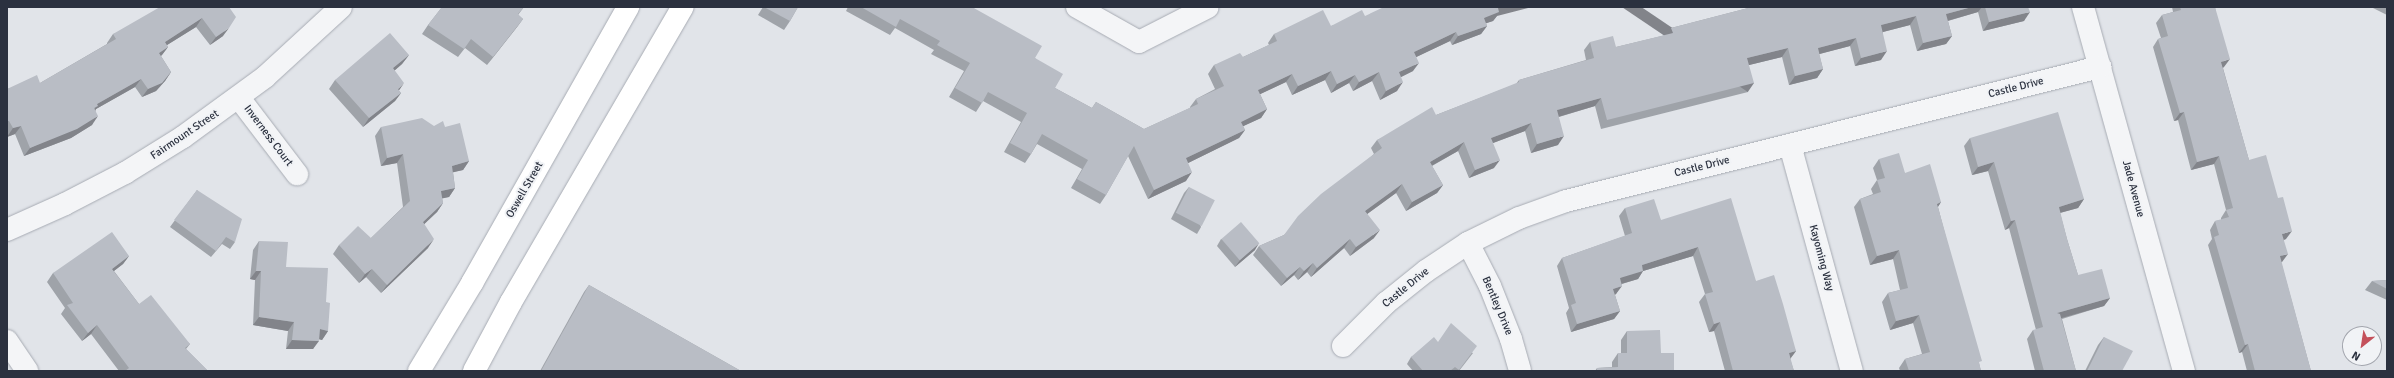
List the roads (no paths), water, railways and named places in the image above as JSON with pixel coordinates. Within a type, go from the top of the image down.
[{"type":"main road","name":"Oswell Street","points":[[419,371],[472,283],[628,7]]},
{"type":"main road","points":[[474,371],[510,302],[683,7]]},
{"type":"street","name":"Fairmount Street","points":[[7,230],[65,204],[125,173],[184,137],[239,98],[341,7]]},
{"type":"street","points":[[1078,7],[1139,42],[1208,7]]},
{"type":"street","name":"Jade Avenue","points":[[2083,7],[2184,371]]},
{"type":"street","name":"Castle Drive","points":[[1343,346],[1386,302],[1426,271],[1468,244],[1519,218],[1566,201],[2100,67]]},
{"type":"street","name":"Inverness Court","points":[[239,98],[297,174]]},
{"type":"street","name":"Kayoming Way","points":[[1790,145],[1852,371]]},
{"type":"street","name":"Bentley Drive","points":[[1468,244],[1490,286],[1511,339],[1520,371]]},
{"type":"street","points":[[7,341],[26,371]]}]
